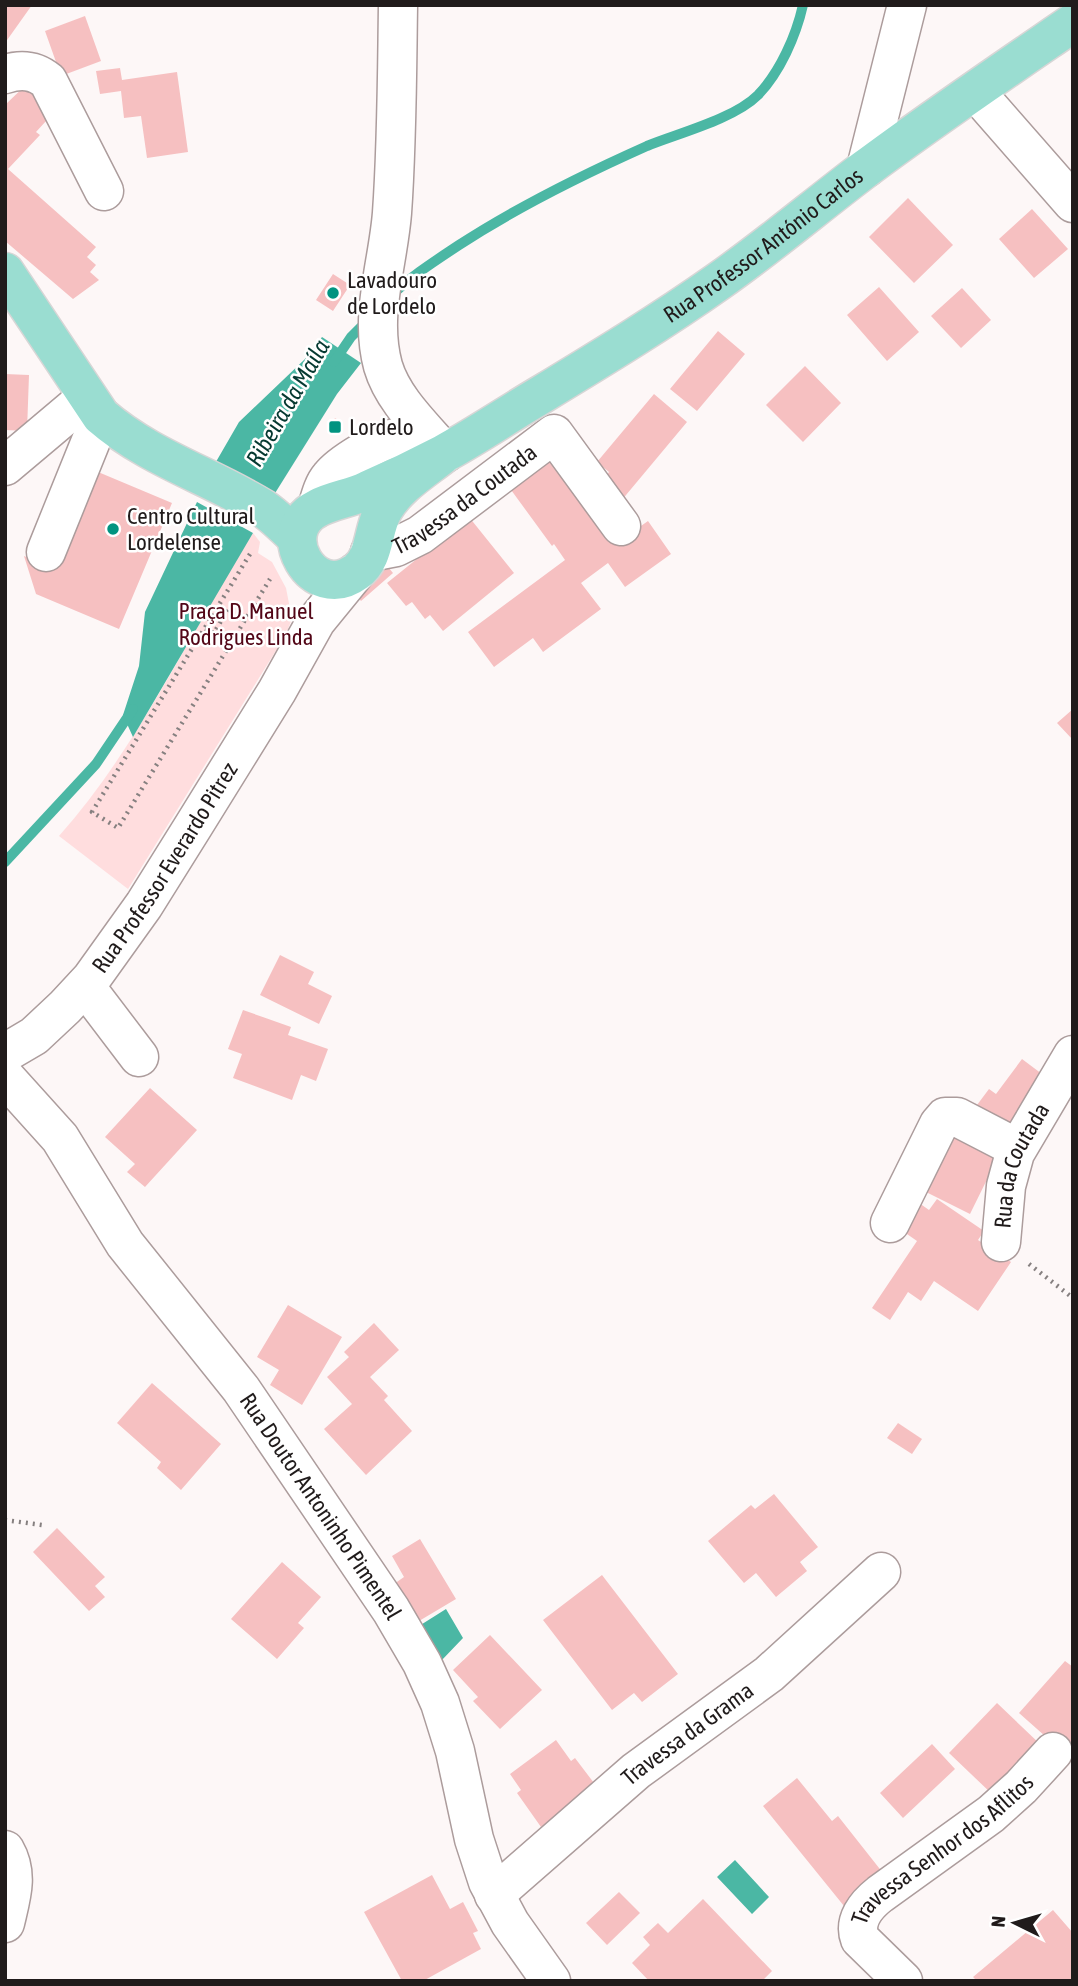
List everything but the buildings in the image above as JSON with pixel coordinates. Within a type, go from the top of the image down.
[{"type":"main road","name":"Rua Professor António Carlos","points":[[444,453],[615,350],[720,281],[866,168],[1073,23]]},
{"type":"main road","points":[[5,272],[94,406],[119,431],[304,534],[310,571],[321,577],[333,580],[345,578],[366,555],[380,516],[391,499],[444,453]]},
{"type":"main road","points":[[304,534],[368,490],[444,453]]},
{"type":"main road","points":[[304,534],[342,505],[354,509],[363,517],[369,528],[366,555]]},
{"type":"street","points":[[398,5],[396,145],[391,217],[379,303],[381,355],[394,390],[444,453]]},
{"type":"street","points":[[866,168],[908,5]]},
{"type":"street","points":[[5,74],[17,71],[32,72],[48,82],[104,191]]},
{"type":"street","points":[[975,91],[1073,203]]},
{"type":"street","points":[[5,466],[94,406]]},
{"type":"street","points":[[46,552],[94,406]]},
{"type":"street","name":"Travessa da Coutada","points":[[366,555],[397,547],[420,535],[554,434],[621,526]]},
{"type":"street","points":[[296,656],[308,606],[304,534]]},
{"type":"street","points":[[296,656],[316,621],[366,555]]},
{"type":"street","name":"Rua Professor Everardo Pitrez","points":[[5,1053],[34,1036],[85,986],[144,905],[278,691],[296,656]]},
{"type":"street","points":[[85,986],[138,1057]]},
{"type":"street","name":"Rua da Coutada","points":[[1001,1242],[1007,1179],[1017,1148],[1073,1055]]},
{"type":"street","name":"Rua Doutor Antoninho Pimentel","points":[[5,1077],[60,1138],[125,1244],[242,1389],[391,1610],[430,1677],[440,1703],[455,1751],[474,1839],[494,1895],[510,1923],[551,1981]]},
{"type":"street","points":[[890,1223],[939,1124],[945,1117],[957,1117],[1017,1148]]},
{"type":"street","name":"Travessa da Grama","points":[[494,1895],[636,1771],[769,1674],[881,1572]]},
{"type":"street","name":"Travessa Senhor dos Aflitos","points":[[903,1981],[860,1939],[857,1929],[864,1910],[880,1894],[991,1814],[1021,1787],[1052,1752]]},
{"type":"street","points":[[5,1850],[12,1863],[14,1875],[5,1923]]},
{"type":"path","points":[[250,554],[92,812],[118,828],[247,618],[304,534]]},
{"type":"path","points":[[205,629],[214,633],[228,609],[247,618]]},
{"type":"path","points":[[1001,1242],[1073,1298]]},
{"type":"path","points":[[5,1521],[42,1525]]},
{"type":"green space","name":"Praça D. Manuel Rodrigues Linda","points":[[253,533],[260,542],[258,553],[272,562],[286,588],[292,619],[285,636],[128,889],[59,836],[88,801],[139,727]]},
{"type":"water","points":[[322,337],[361,363],[337,394],[272,498],[213,467],[239,422],[305,359]]},
{"type":"water","points":[[197,502],[253,533],[133,737],[123,715],[139,666],[145,612]]},
{"type":"water","points":[[446,1609],[463,1638],[441,1661],[419,1626]]},
{"type":"water","points":[[735,1860],[769,1897],[752,1914],[717,1877]]},
{"type":"waterway","name":"Ribeira da Maíla","points":[[391,296],[441,257],[528,204],[647,146],[706,125],[748,104],[766,86],[780,65],[803,5]]},
{"type":"waterway","name":"Ribeira da Maíla","points":[[334,362],[351,337],[368,320]]},
{"type":"waterway","name":"Ribeira da Maíla","points":[[5,862],[96,764],[133,709]]},
{"type":"place","name":"Lavadouro de Lordelo","points":[[333,293]]},
{"type":"place","name":"Lordelo","points":[[335,427]]},
{"type":"place","name":"Centro Cultural Lordelense","points":[[113,529]]}]
